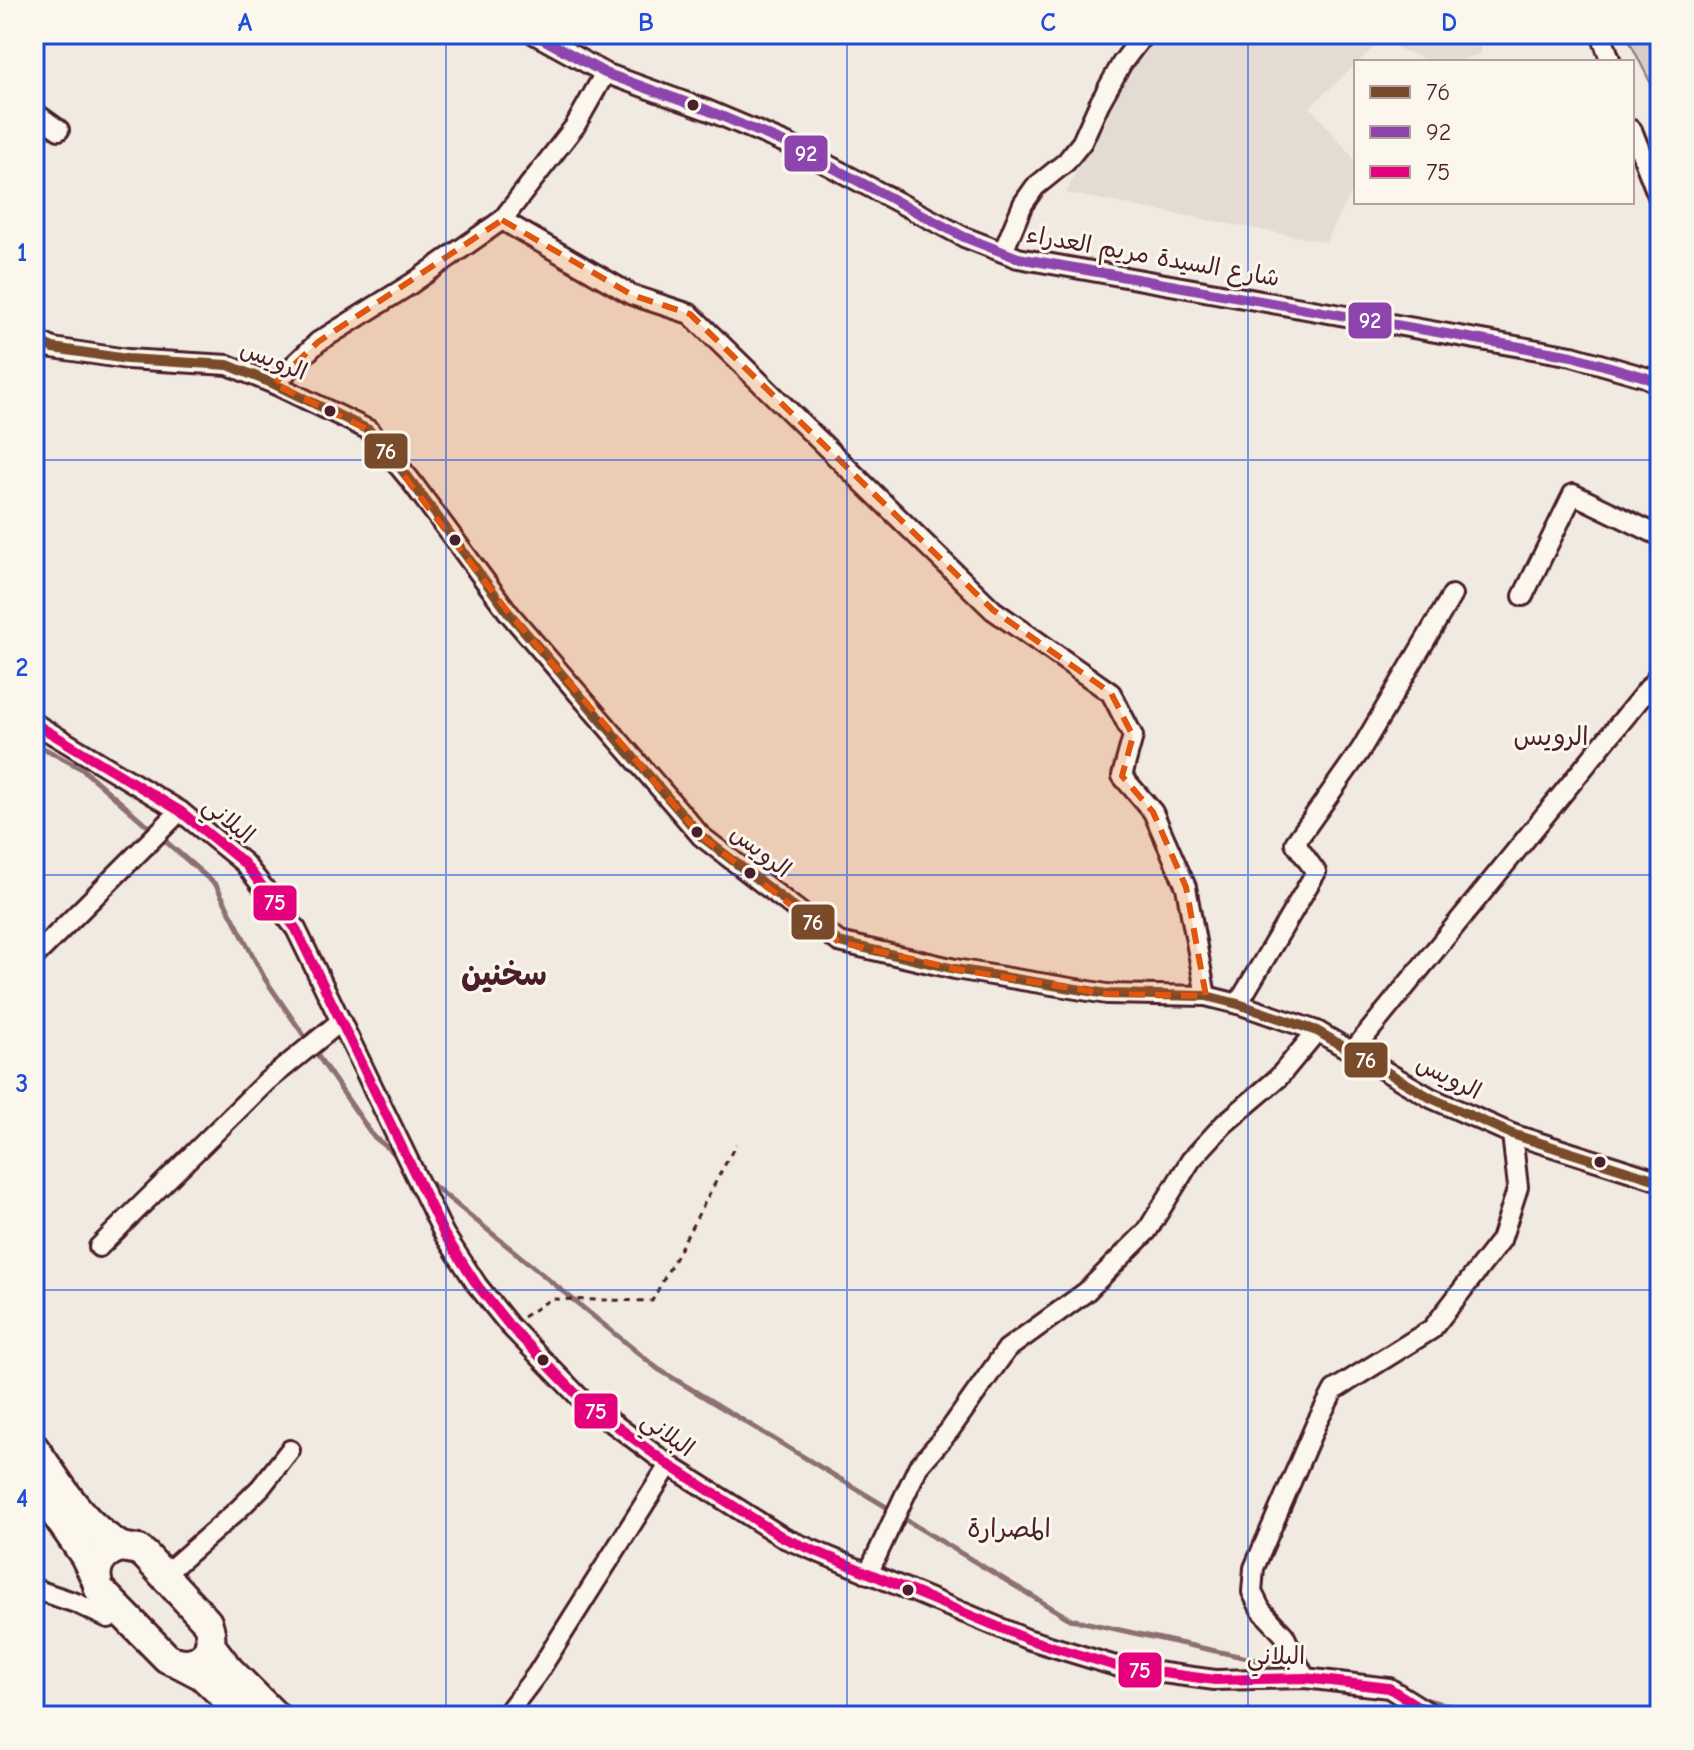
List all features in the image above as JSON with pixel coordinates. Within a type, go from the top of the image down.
[{"type":"main road","points":[[34,1448],[82,1516],[121,1547]]},
{"type":"main road","points":[[34,1483],[85,1556],[99,1589],[167,1658],[202,1675],[245,1716]]},
{"type":"main road","points":[[96,1579],[99,1562],[105,1554],[121,1547],[139,1550],[164,1575],[207,1622],[211,1632],[210,1645],[201,1658],[179,1663]]},
{"type":"main road","points":[[210,1645],[230,1671],[275,1716]]},
{"type":"street","name":"شارع السيدة مريم العدراء","points":[[534,34],[605,73],[707,110],[790,145],[964,237],[1018,258],[1572,356],[1660,384]]},
{"type":"street","points":[[1003,252],[1023,204],[1035,187],[1066,162],[1082,142],[1122,63],[1144,34]]},
{"type":"street","points":[[1601,34],[1610,60]]},
{"type":"street","points":[[274,384],[318,342],[411,284],[502,220],[575,126],[605,73]]},
{"type":"street","points":[[34,112],[59,130]]},
{"type":"street","points":[[1634,135],[1660,201]]},
{"type":"street","points":[[502,220],[632,295],[690,314],[993,610],[1111,693],[1133,736],[1122,776],[1153,812],[1186,887],[1206,996]]},
{"type":"street","name":"الرويس","points":[[34,339],[53,348],[127,359],[228,365],[369,430],[411,481],[508,612],[701,836],[839,942],[955,969],[1107,994],[1206,996],[1238,1004],[1317,1031],[1431,1098],[1512,1134],[1660,1181]]},
{"type":"street","points":[[1523,596],[1573,494],[1660,536]]},
{"type":"street","points":[[1238,1004],[1316,872],[1295,843],[1360,751],[1452,595]]},
{"type":"street","points":[[1353,1051],[1660,674]]},
{"type":"street","name":"البلاني","points":[[34,723],[180,811],[244,863],[296,929],[444,1234],[477,1285],[509,1325],[583,1401],[669,1465],[784,1538],[1027,1639],[1119,1667],[1215,1680],[1305,1678],[1389,1688],[1434,1716]]},
{"type":"street","points":[[34,957],[180,811]]},
{"type":"street","points":[[99,1247],[266,1082],[341,1021]]},
{"type":"street","points":[[868,1574],[918,1467],[949,1431],[1007,1349],[1086,1292],[1147,1231],[1191,1160],[1224,1124],[1278,1078],[1317,1031]]},
{"type":"street","points":[[1305,1678],[1284,1635],[1261,1610],[1252,1592],[1254,1568],[1316,1424],[1334,1390],[1432,1329],[1501,1240],[1518,1187],[1512,1134]]},
{"type":"street","points":[[164,1575],[239,1509],[290,1450]]},
{"type":"street","points":[[505,1716],[537,1674],[669,1465]]},
{"type":"street","points":[[34,1589],[108,1618],[122,1614]]},
{"type":"path","points":[[509,1325],[551,1299],[652,1301],[736,1144]]},
{"type":"highlighted area","points":[[502,220],[632,295],[690,314],[993,610],[1111,693],[1133,736],[1122,776],[1153,812],[1186,887],[1206,996],[1107,994],[955,969],[839,942],[701,836],[508,612],[369,430],[274,384],[318,342]]},
{"type":"shaded area","points":[[1147,34],[1478,34],[1481,54],[1460,60],[1426,60],[1381,41],[1360,60],[1354,60],[1354,66],[1310,107],[1354,159],[1354,187],[1326,242],[1066,193],[1136,49]]},
{"type":"shaded area","points":[[1626,34],[1660,34],[1660,102]]},
{"type":"waterway","points":[[34,743],[82,769],[216,885],[265,979],[373,1136],[400,1158]]},
{"type":"waterway","points":[[423,1177],[658,1369],[893,1511]]},
{"type":"waterway","points":[[901,1517],[1070,1619],[1293,1668]]},
{"type":"waterway","points":[[1420,1698],[1489,1716]]},
{"type":"transit line","name":"92","points":[[534,34],[605,73],[707,110],[790,145],[964,237],[1018,258],[1572,356],[1660,384]]},
{"type":"transit line","name":"76","points":[[34,339],[53,348],[127,359],[228,365],[369,430],[411,481],[508,612],[701,836],[839,942],[955,969],[1107,994],[1206,996],[1238,1004],[1317,1031],[1431,1098],[1512,1134],[1660,1181]]},
{"type":"transit line","name":"75","points":[[34,723],[180,811],[244,863],[296,929],[444,1234],[477,1285],[509,1325],[583,1401],[669,1465],[784,1538],[1027,1639],[1119,1667],[1215,1680],[1305,1678],[1389,1688],[1434,1716]]},
{"type":"district","name":"الرويس","points":[[1551,736]]},
{"type":"district","name":"سخنين","points":[[504,974]]},
{"type":"district","name":"المصرارة","points":[[1009,1528]]}]
